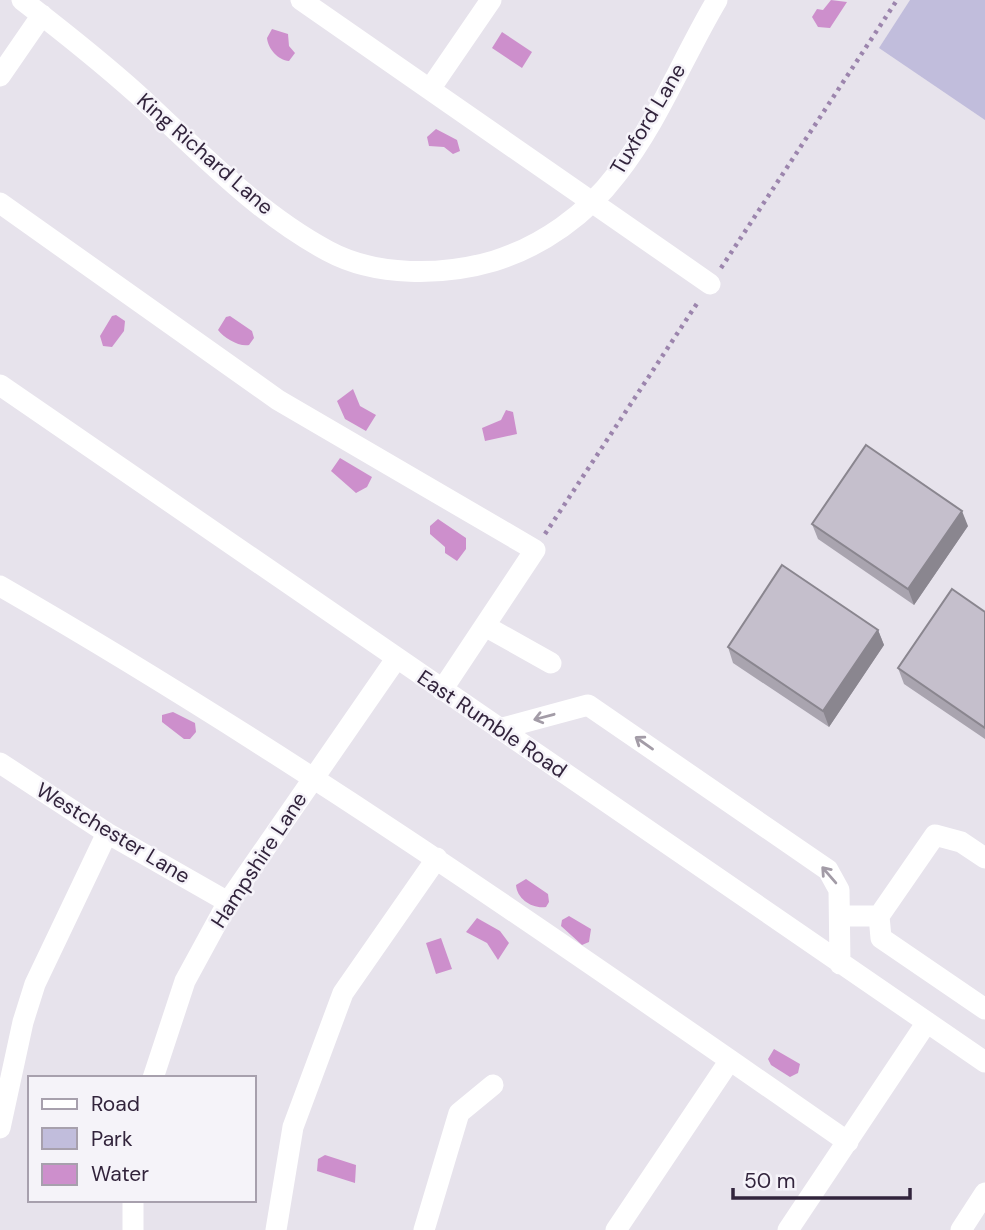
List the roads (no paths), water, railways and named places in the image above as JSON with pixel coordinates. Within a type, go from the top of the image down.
[{"type":"street","name":"King Richard Lane","points":[[22,0],[135,93],[221,173],[268,211],[330,252],[370,265],[403,271],[462,268],[506,257],[565,225]]},
{"type":"street","points":[[301,0],[710,284]]},
{"type":"street","points":[[430,89],[491,0]]},
{"type":"street","name":"Tuxford Lane","points":[[565,225],[592,203],[617,175],[638,144],[717,0]]},
{"type":"street","points":[[0,76],[42,15]]},
{"type":"street","points":[[0,203],[278,400],[535,550],[442,690]]},
{"type":"street","name":"East Rumble Road","points":[[0,385],[985,1062]]},
{"type":"street","points":[[0,586],[102,645],[314,776],[848,1142]]},
{"type":"street","points":[[485,626],[551,663]]},
{"type":"street","name":"Hampshire Lane","points":[[154,1076],[185,981],[228,902],[396,659]]},
{"type":"street","points":[[499,729],[588,705],[828,870],[839,890],[840,964]]},
{"type":"street","name":"Westchester Lane","points":[[0,763],[107,833],[228,902]]},
{"type":"street","points":[[0,1128],[23,1022],[35,984],[107,833]]},
{"type":"street","points":[[985,858],[961,842],[935,835],[880,916],[881,938],[985,1009]]},
{"type":"street","points":[[276,1230],[293,1127],[343,993],[437,858]]},
{"type":"street","points":[[840,916],[880,916]]},
{"type":"street","points":[[788,1230],[927,1022]]},
{"type":"street","points":[[616,1230],[730,1060]]},
{"type":"street","points":[[424,1230],[459,1113],[493,1085]]},
{"type":"street","points":[[961,1230],[985,1193]]},
{"type":"street","points":[[133,1202],[133,1230]]},
{"type":"water","points":[[831,0],[847,2],[830,28],[818,27],[812,17],[817,9],[823,10]]},
{"type":"water","points":[[272,29],[288,34],[289,46],[295,53],[289,61],[277,56],[269,46],[267,38]]},
{"type":"water","points":[[502,32],[532,52],[522,68],[492,48]]},
{"type":"water","points":[[436,129],[457,140],[460,151],[453,154],[444,147],[429,146],[427,137]]},
{"type":"water","points":[[116,315],[125,321],[124,331],[112,347],[103,346],[100,336],[112,316]]},
{"type":"water","points":[[230,316],[252,331],[254,338],[249,345],[232,341],[218,330],[226,317]]},
{"type":"water","points":[[353,389],[360,406],[376,415],[366,431],[345,419],[337,401]]},
{"type":"water","points":[[506,410],[513,412],[517,434],[485,441],[482,428],[501,420]]},
{"type":"water","points":[[340,458],[372,477],[367,487],[356,493],[331,471]]},
{"type":"water","points":[[438,519],[466,538],[466,549],[457,561],[445,553],[445,547],[430,534],[430,526]]},
{"type":"water","points":[[173,712],[195,723],[196,732],[190,739],[184,739],[162,722],[162,715]]},
{"type":"water","points":[[526,879],[548,894],[549,902],[546,907],[531,905],[519,895],[516,885]]},
{"type":"water","points":[[569,916],[591,929],[589,942],[582,945],[561,926],[562,920]]},
{"type":"water","points":[[477,918],[500,931],[509,943],[498,960],[487,943],[466,932]]},
{"type":"water","points":[[441,938],[452,969],[436,974],[426,943]]},
{"type":"water","points":[[774,1049],[800,1064],[798,1073],[790,1077],[771,1065],[768,1059]]},
{"type":"water","points":[[325,1155],[356,1165],[355,1183],[317,1171],[318,1159]]}]
